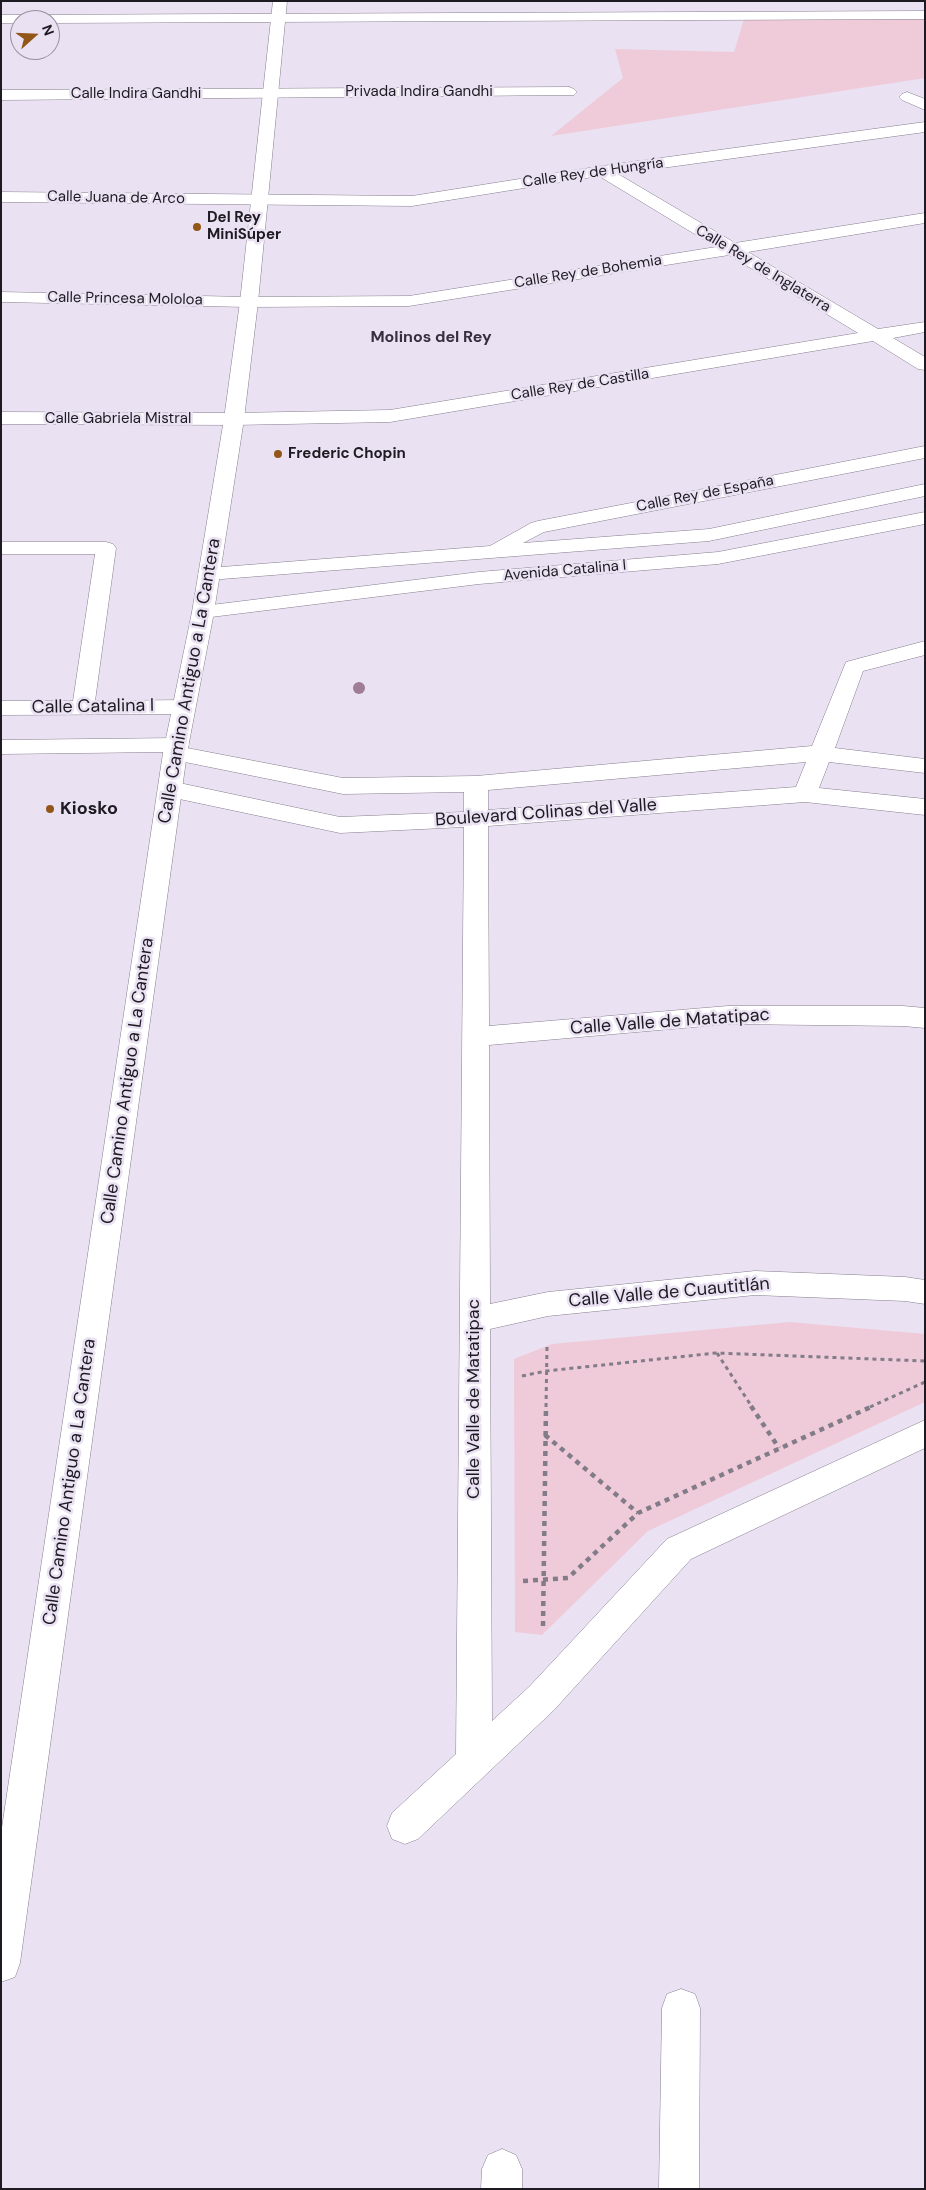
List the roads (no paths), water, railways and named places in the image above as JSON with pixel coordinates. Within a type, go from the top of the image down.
[{"type":"street","name":"Calle Camino Antiguo a La Cantera","points":[[1,1963],[176,749],[203,612],[234,419],[249,302],[280,1]]},
{"type":"street","points":[[733,1],[736,16]]},
{"type":"street","points":[[1,19],[925,15]]},
{"type":"street","name":"Privada Indira Gandhi","points":[[270,93],[569,92]]},
{"type":"street","name":"Calle Indira Gandhi","points":[[1,95],[270,93]]},
{"type":"street","points":[[907,97],[925,105]]},
{"type":"street","name":"Calle Rey de Hungría","points":[[260,200],[412,201],[602,171],[925,127]]},
{"type":"street","name":"Calle Rey de Inglaterra","points":[[602,171],[925,365]]},
{"type":"street","name":"Calle Juana de Arco","points":[[1,197],[260,200]]},
{"type":"street","name":"Calle Rey de Bohemia","points":[[249,302],[409,300],[925,218]]},
{"type":"street","name":"Calle Princesa Mololoa","points":[[1,297],[249,302]]},
{"type":"street","name":"Calle Rey de Castilla","points":[[234,419],[390,416],[925,326]]},
{"type":"street","name":"Calle Gabriela Mistral","points":[[1,418],[234,419]]},
{"type":"street","name":"Calle Rey de España","points":[[491,553],[538,527],[925,452]]},
{"type":"street","name":"Avenida Catalina I","points":[[209,574],[709,535],[925,490]]},
{"type":"street","name":"Avenida Catalina I","points":[[203,612],[479,578],[718,558],[925,518]]},
{"type":"street","points":[[1,548],[106,548],[82,708]]},
{"type":"street","points":[[479,578],[491,553]]},
{"type":"street","points":[[805,794],[819,753],[854,667],[925,648]]},
{"type":"street","name":"Calle Catalina I","points":[[1,708],[184,706]]},
{"type":"street","points":[[1,747],[176,749]]},
{"type":"street","name":"Boulevard Colinas del Valle","points":[[176,749],[343,786],[476,784],[819,753],[925,766]]},
{"type":"street","name":"Calle Valle de Matatipac","points":[[474,1761],[476,784]]},
{"type":"street","name":"Boulevard Colinas del Valle","points":[[170,789],[340,825],[476,819],[805,794],[925,807]]},
{"type":"street","name":"Calle Valle de Matatipac","points":[[475,1037],[728,1015],[903,1016],[925,1018]]},
{"type":"street","name":"Calle Valle de Cuautitlán","points":[[474,1320],[548,1304],[755,1283],[905,1289],[925,1292]]},
{"type":"street","points":[[405,1826],[542,1698],[679,1549],[925,1432]]},
{"type":"street","points":[[679,2189],[681,2008]]},
{"type":"place","name":"Del Rey MiniSúper","points":[[197,227]]},
{"type":"place","name":"Frederic Chopin","points":[[278,454]]},
{"type":"place","name":"Kiosko","points":[[50,809]]},
{"type":"district","name":"Molinos del Rey","points":[[431,338]]}]
